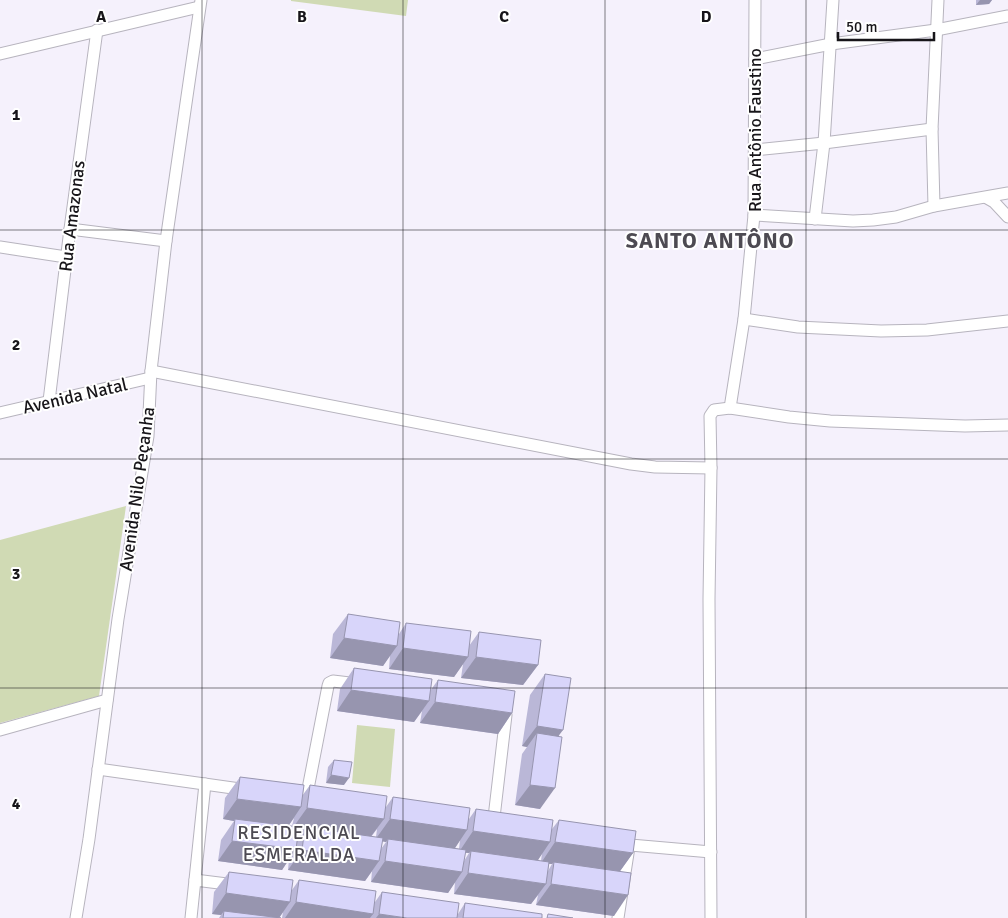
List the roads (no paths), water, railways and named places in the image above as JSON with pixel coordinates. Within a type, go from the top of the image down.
[{"type":"street","name":"Rua Antônio Faustino","points":[[730,408],[744,319],[754,215],[755,0]]},
{"type":"street","points":[[815,220],[824,143],[833,0]]},
{"type":"street","points":[[934,206],[932,129],[938,0]]},
{"type":"street","points":[[0,54],[200,3]]},
{"type":"street","name":"Avenida Nilo Peçanha","points":[[76,918],[118,619],[148,436],[150,375],[166,241],[200,3]]},
{"type":"street","points":[[755,59],[831,44],[936,30],[1008,16]]},
{"type":"street","name":"Rua Amazonas","points":[[49,401],[66,257],[97,30]]},
{"type":"street","points":[[755,150],[932,129]]},
{"type":"street","points":[[754,215],[815,220],[873,220],[896,217],[934,206],[1008,193]]},
{"type":"street","points":[[986,198],[994,202],[1008,217]]},
{"type":"street","points":[[70,229],[166,241]]},
{"type":"street","points":[[0,247],[66,257]]},
{"type":"street","points":[[744,319],[798,326],[880,331],[927,330],[1008,321]]},
{"type":"street","points":[[150,375],[631,464],[655,467],[711,468]]},
{"type":"street","name":"Avenida Natal","points":[[0,413],[150,375]]},
{"type":"street","points":[[711,918],[710,416],[714,410],[730,408],[830,421],[965,426],[1008,425]]},
{"type":"street","points":[[307,799],[329,683],[333,681],[367,685]]},
{"type":"street","points":[[0,730],[107,700]]},
{"type":"street","points":[[493,826],[506,714],[498,704]]},
{"type":"street","points":[[98,769],[261,792]]},
{"type":"street","points":[[191,918],[205,784]]},
{"type":"street","points":[[611,842],[711,852]]},
{"type":"street","points":[[618,918],[629,845]]},
{"type":"street","points":[[195,880],[249,886]]},
{"type":"district","name":"SANTO ANTÔNO","points":[[710,240]]},
{"type":"district","name":"RESIDENCIAL ESMERALDA","points":[[299,843]]}]
